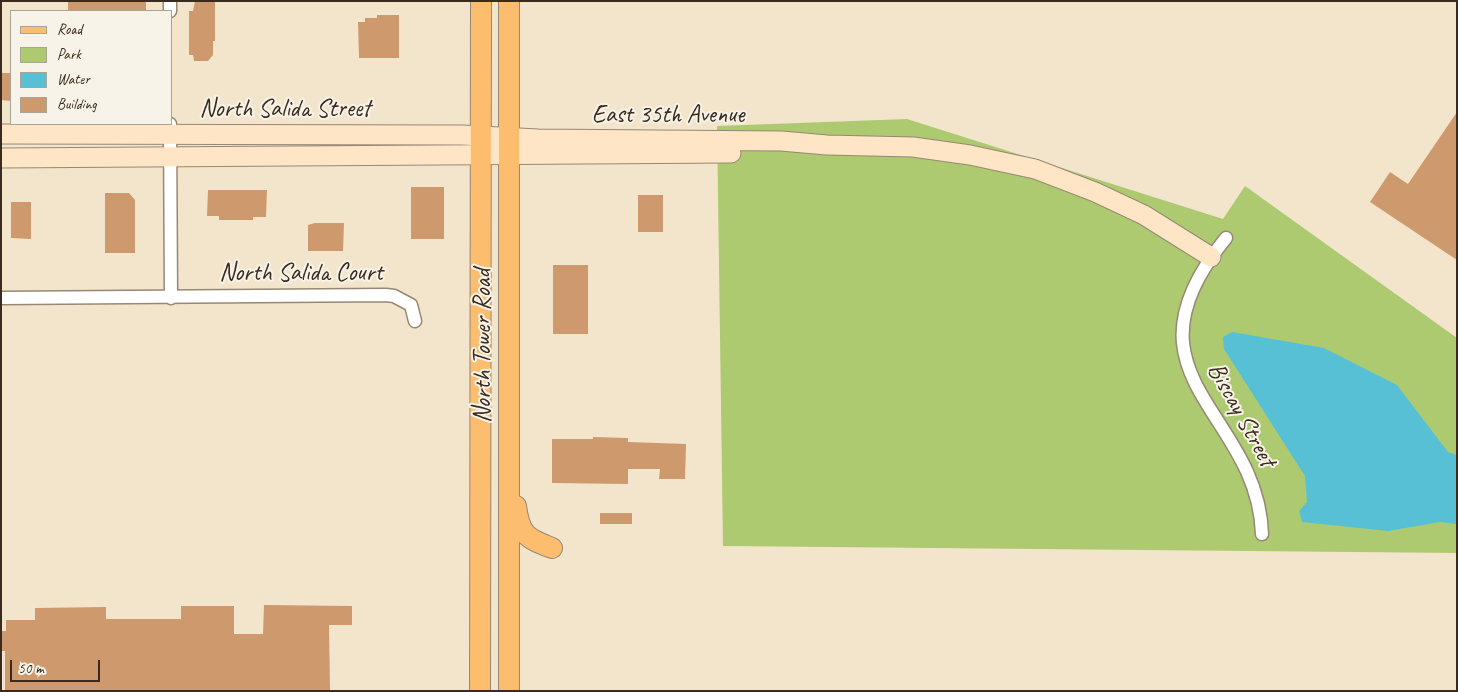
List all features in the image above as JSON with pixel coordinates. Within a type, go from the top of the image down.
[{"type":"main road","name":"North Tower Road","points":[[480,691],[481,1]]},
{"type":"main road","name":"North Tower Road","points":[[509,1],[509,691]]},
{"type":"main road","points":[[509,457],[518,520],[522,531],[529,539],[552,548]]},
{"type":"street","name":"North Salida Street","points":[[1,134],[170,129],[481,135],[509,146]]},
{"type":"street","points":[[170,129],[171,298]]},
{"type":"street","name":"East 35th Avenue","points":[[509,146],[538,139],[781,141],[827,145],[914,147],[944,151],[1035,170],[1068,180],[1129,208],[1211,257]]},
{"type":"street","name":"North Salida Street","points":[[1,158],[480,155],[509,146]]},
{"type":"street","name":"Biscay Street","points":[[1226,238],[1211,257],[1194,288],[1186,311],[1183,333],[1184,356],[1199,392],[1250,475],[1260,507],[1262,534]]},
{"type":"street","name":"North Salida Court","points":[[1,298],[386,295],[394,296],[411,305],[415,321]]},
{"type":"green space","points":[[907,119],[1223,219],[1245,186],[1457,338],[1457,553],[723,546],[717,126]]},
{"type":"water","points":[[1232,332],[1324,348],[1397,385],[1448,452],[1457,455],[1457,524],[1440,522],[1388,531],[1302,522],[1299,511],[1307,502],[1305,476],[1224,349],[1223,337]]},
{"type":"building","points":[[68,1],[146,1],[146,10],[68,10]]},
{"type":"building","points":[[195,1],[215,1],[215,41],[213,41],[213,55],[208,61],[194,61],[193,55],[189,55],[189,11],[193,11]]},
{"type":"building","points":[[377,15],[399,15],[399,58],[359,58],[358,22],[365,22],[365,18],[377,18]]},
{"type":"building","points":[[1,73],[10,73],[10,101],[1,100]]},
{"type":"building","points":[[1457,112],[1457,260],[1370,202],[1390,172],[1408,184]]},
{"type":"building","points":[[411,187],[444,187],[444,239],[411,239]]},
{"type":"building","points":[[208,190],[267,190],[266,217],[253,217],[253,220],[219,220],[219,216],[207,216]]},
{"type":"building","points":[[105,193],[129,193],[135,200],[135,253],[105,253]]},
{"type":"building","points":[[638,195],[663,195],[663,232],[638,232]]},
{"type":"building","points":[[11,202],[31,202],[31,239],[11,238]]},
{"type":"building","points":[[315,223],[344,223],[343,251],[308,251],[308,225]]},
{"type":"building","points":[[553,265],[588,265],[588,334],[553,334]]},
{"type":"building","points":[[593,437],[628,438],[628,442],[686,444],[685,479],[659,479],[660,469],[628,469],[628,484],[552,483],[552,439],[593,439]]},
{"type":"building","points":[[600,513],[632,513],[632,524],[600,524]]},
{"type":"building","points":[[264,605],[352,606],[352,625],[329,625],[330,691],[5,691],[5,651],[1,651],[1,631],[6,631],[6,620],[35,620],[35,608],[106,607],[106,619],[181,619],[181,606],[234,606],[234,634],[263,634]]}]
